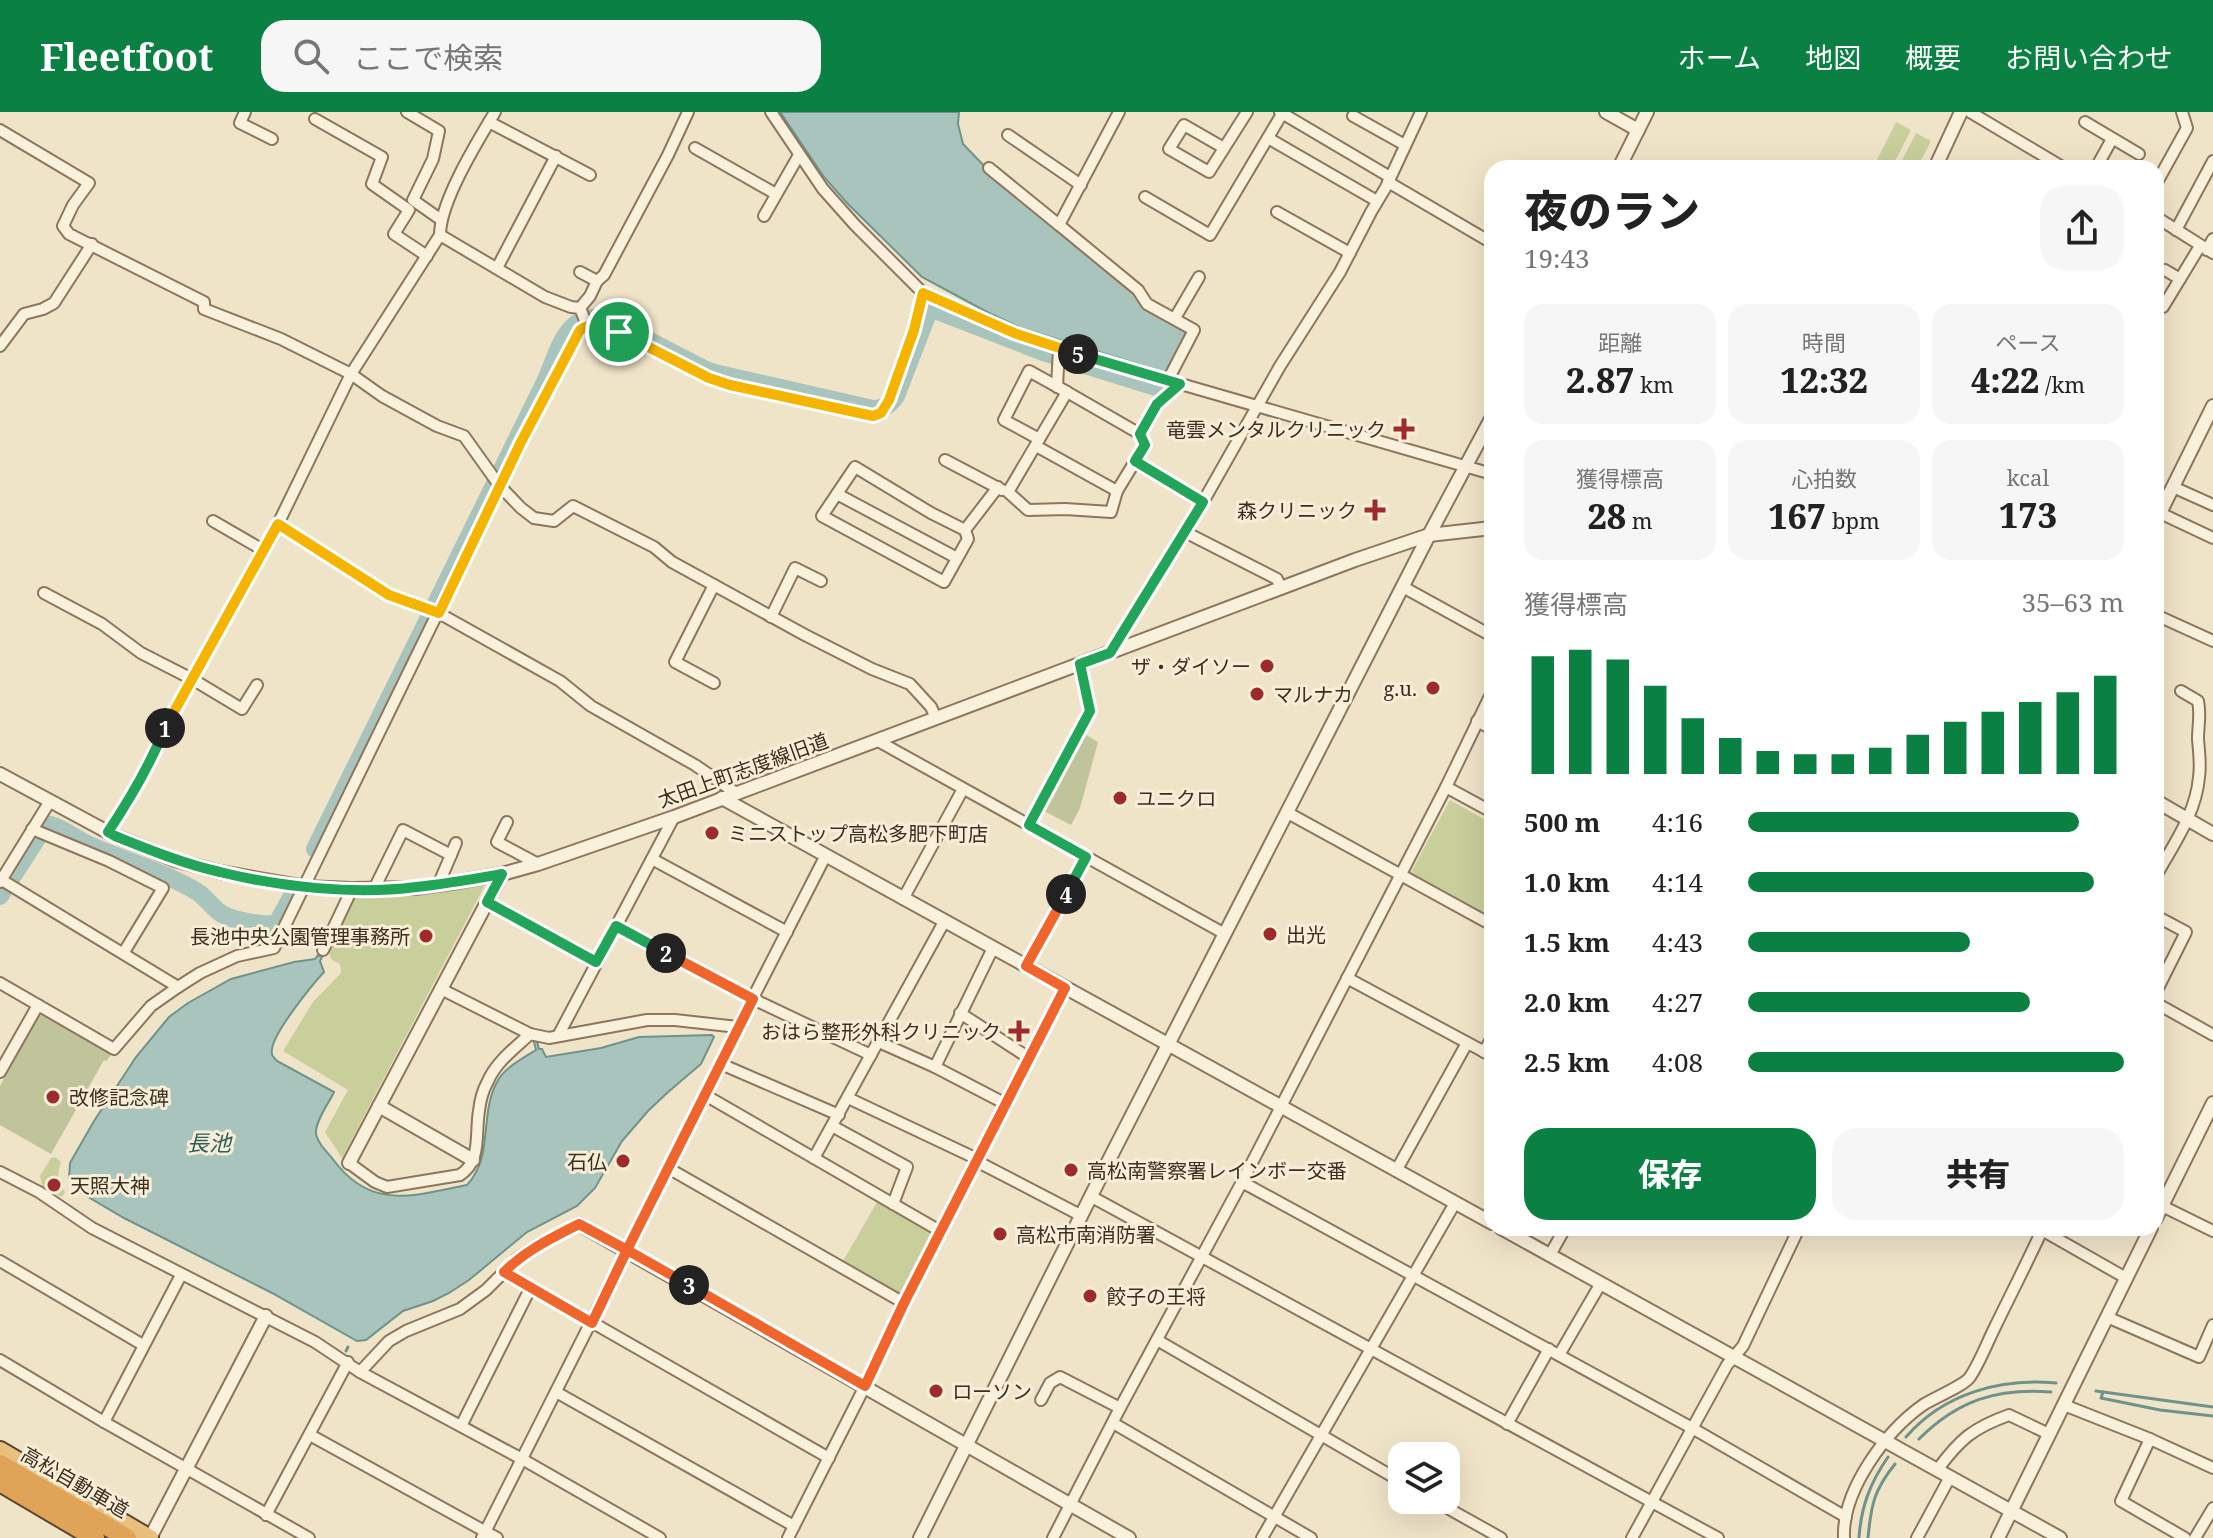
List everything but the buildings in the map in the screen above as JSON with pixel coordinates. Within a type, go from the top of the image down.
[{"type":"highway","points":[[0,1450],[150,1538]]},
{"type":"highway","name":"高松自動車道","points":[[0,1464],[127,1538]]},
{"type":"highway","name":"高松自動車道","points":[[0,1482],[95,1538]]},
{"type":"highway","points":[[0,1492],[78,1538]]},
{"type":"street","points":[[407,112],[439,131],[433,159],[413,200],[440,219]]},
{"type":"street","points":[[581,311],[597,281],[604,275],[688,112]]},
{"type":"street","points":[[771,112],[823,189],[923,293],[1059,352],[1165,379],[1484,472]]},
{"type":"street","points":[[1059,225],[1119,112]]},
{"type":"street","points":[[1224,148],[1184,125],[1169,149],[1209,172],[1247,112]]},
{"type":"street","points":[[1110,653],[1203,502],[1280,366],[1323,301],[1389,180],[1421,112]]},
{"type":"street","points":[[1606,112],[1638,130]]},
{"type":"street","points":[[1623,160],[1647,112]]},
{"type":"street","points":[[1939,160],[1961,112]]},
{"type":"street","points":[[1970,112],[2051,160]]},
{"type":"street","points":[[2164,170],[2187,128],[2182,112]]},
{"type":"street","points":[[1145,197],[1210,235],[1281,113],[1484,238]]},
{"type":"street","points":[[1353,116],[1405,145]]},
{"type":"street","points":[[108,832],[153,756],[166,726],[278,524],[351,374],[440,235],[440,219],[492,117],[590,175]]},
{"type":"street","points":[[238,118],[272,139]]},
{"type":"street","points":[[315,119],[382,157],[372,184],[409,210],[394,234],[427,256]]},
{"type":"street","points":[[2085,122],[2139,154]]},
{"type":"street","points":[[0,130],[89,183],[63,226],[69,234],[204,302],[204,309],[281,339],[351,374],[437,426],[464,436],[499,485],[534,518],[554,521],[573,506],[654,547],[672,562],[771,617],[872,669],[910,684],[931,707],[936,718]]},
{"type":"street","points":[[1008,135],[1081,185]]},
{"type":"street","points":[[1268,138],[1377,201]]},
{"type":"street","points":[[2100,160],[2112,139]]},
{"type":"street","points":[[695,148],[776,194]]},
{"type":"street","points":[[764,216],[799,155]]},
{"type":"street","points":[[497,268],[556,156]]},
{"type":"street","points":[[2176,230],[2213,161]]},
{"type":"street","points":[[989,168],[1138,290],[1147,304],[1194,330],[1165,379]]},
{"type":"street","points":[[1277,212],[1350,253]]},
{"type":"street","points":[[2164,222],[2207,249]]},
{"type":"street","points":[[440,235],[545,297],[581,311],[587,325]]},
{"type":"street","points":[[2164,305],[2180,279],[2213,239]]},
{"type":"street","points":[[0,346],[24,314],[54,303],[92,244]]},
{"type":"street","points":[[2165,270],[2180,279]]},
{"type":"street","points":[[580,272],[597,281]]},
{"type":"street","points":[[1175,318],[1199,277]]},
{"type":"street","points":[[0,983],[114,1049],[151,1006],[200,973],[237,956],[274,948],[434,611],[580,330],[587,325],[599,325],[619,332],[709,378],[730,385],[866,416],[878,415],[887,404],[914,330],[923,293]]},
{"type":"street","points":[[965,530],[1003,490],[1037,442],[1062,389],[1059,352]]},
{"type":"street","points":[[945,460],[1003,490],[1028,510],[1111,512],[1117,491],[1145,445],[1140,434],[1029,371],[1004,420],[1117,491]]},
{"type":"street","points":[[1140,434],[1157,404],[1180,384]]},
{"type":"street","points":[[2164,505],[2212,409]]},
{"type":"street","points":[[920,1538],[1168,1045],[1484,432]]},
{"type":"street","points":[[1135,461],[1203,502]]},
{"type":"street","points":[[855,467],[965,530],[968,539],[944,582],[822,516],[837,494],[855,467]]},
{"type":"street","points":[[2173,487],[2213,505]]},
{"type":"street","points":[[837,494],[957,558]]},
{"type":"street","points":[[2164,519],[2213,538]]},
{"type":"street","points":[[213,521],[263,550]]},
{"type":"street","points":[[278,524],[389,595],[434,611],[560,681],[591,706],[695,765],[736,793]]},
{"type":"street","name":"太田上町志度線旧道","points":[[0,774],[108,832],[175,860],[220,872],[305,887],[352,889],[415,888],[502,874],[674,817],[1429,535],[1484,529]]},
{"type":"street","points":[[1185,532],[1277,579],[1281,588]]},
{"type":"street","points":[[771,617],[798,564],[821,581]]},
{"type":"street","points":[[714,585],[675,662],[714,683]]},
{"type":"street","points":[[1403,587],[1484,632]]},
{"type":"street","points":[[44,593],[102,624],[141,653],[242,709],[257,685]]},
{"type":"street","points":[[2164,619],[2213,641]]},
{"type":"street","points":[[1029,825],[1090,711],[1080,664]]},
{"type":"street","points":[[2164,862],[2188,818],[2200,774],[2198,701],[2181,691]]},
{"type":"street","points":[[1053,1538],[1242,1182],[1484,707]]},
{"type":"street","points":[[1477,721],[1484,725]]},
{"type":"street","points":[[878,741],[1225,934]]},
{"type":"street","points":[[1446,787],[1484,808]]},
{"type":"street","points":[[903,899],[963,789]]},
{"type":"street","points":[[722,798],[1484,1219]]},
{"type":"street","points":[[50,801],[38,832],[4,882],[178,987]]},
{"type":"street","points":[[2164,805],[2213,834]]},
{"type":"street","points":[[1288,813],[1484,921]]},
{"type":"street","points":[[558,1036],[674,817]]},
{"type":"street","points":[[507,822],[497,842],[538,864]]},
{"type":"street","points":[[374,889],[398,828],[451,855]]},
{"type":"street","points":[[38,832],[109,861],[163,888],[124,952]]},
{"type":"street","points":[[439,883],[456,843]]},
{"type":"street","points":[[484,1535],[826,855]]},
{"type":"street","points":[[1026,966],[1086,857]]},
{"type":"street","points":[[652,859],[787,932]]},
{"type":"street","points":[[502,874],[349,1163],[387,1187],[460,1175],[467,1171],[477,1147],[478,1113],[489,1078],[530,1034]]},
{"type":"street","points":[[323,950],[352,889]]},
{"type":"street","points":[[487,902],[596,962]]},
{"type":"street","points":[[2164,920],[2186,932],[2164,976]]},
{"type":"street","points":[[814,1158],[944,922]]},
{"type":"street","points":[[616,926],[753,999],[871,1055]]},
{"type":"street","points":[[935,1067],[993,948]]},
{"type":"street","points":[[1347,978],[1484,1052]]},
{"type":"street","points":[[788,1538],[1065,988]]},
{"type":"street","points":[[441,989],[530,1034],[549,1038],[647,1020],[738,1027]]},
{"type":"street","points":[[0,1072],[38,1005]]},
{"type":"street","points":[[2164,1007],[2213,1035]]},
{"type":"street","points":[[960,1013],[1029,1058]]},
{"type":"street","points":[[879,1042],[1006,1104]]},
{"type":"street","points":[[1396,1171],[1467,1043]]},
{"type":"street","points":[[721,1064],[839,1115]]},
{"type":"street","points":[[705,1095],[940,1231]]},
{"type":"street","points":[[848,1098],[977,1160],[1082,1216]]},
{"type":"street","points":[[2164,1197],[2213,1103]]},
{"type":"street","points":[[379,1106],[473,1160]]},
{"type":"street","points":[[832,1126],[907,1167],[893,1204]]},
{"type":"street","points":[[668,1168],[904,1303]]},
{"type":"street","points":[[0,1172],[39,1192],[92,1228],[266,1316],[348,1362],[360,1372],[660,1538]]},
{"type":"street","points":[[1242,1182],[1692,1428],[1846,1517]]},
{"type":"street","points":[[1092,1197],[1718,1538]]},
{"type":"street","points":[[1262,1538],[1455,1203]]},
{"type":"street","points":[[2164,1211],[2213,1231]]},
{"type":"street","points":[[360,1372],[389,1341],[460,1309],[486,1290],[518,1258],[579,1224],[1129,1538]]},
{"type":"street","points":[[1516,1236],[2060,1538]]},
{"type":"street","points":[[1550,1255],[1561,1236]]},
{"type":"street","points":[[1632,1538],[1727,1365],[1743,1346],[1795,1236]]},
{"type":"street","points":[[1844,1538],[1846,1517],[1860,1478],[1875,1455],[1921,1406],[1969,1380],[2038,1236]]},
{"type":"street","points":[[2053,1236],[2126,1278]]},
{"type":"street","points":[[1998,1538],[2147,1236]]},
{"type":"street","points":[[0,1261],[143,1345]]},
{"type":"street","points":[[504,1272],[829,1458]]},
{"type":"street","points":[[104,1422],[181,1275]]},
{"type":"street","points":[[1559,1355],[1601,1283]]},
{"type":"street","points":[[461,1426],[531,1287]]},
{"type":"street","points":[[150,1538],[266,1316]]},
{"type":"street","points":[[2107,1317],[2199,1357],[2213,1325]]},
{"type":"street","points":[[1157,1340],[1388,1474]]},
{"type":"street","points":[[1507,1424],[1549,1349]]},
{"type":"street","points":[[0,1360],[309,1538]]},
{"type":"street","points":[[266,1515],[348,1362]]},
{"type":"street","points":[[1041,1400],[1054,1378],[1060,1377],[1120,1408]]},
{"type":"street","points":[[556,1392],[794,1526]]},
{"type":"street","points":[[2064,1405],[2213,1468]]},
{"type":"street","points":[[1938,1469],[1968,1434],[2009,1415],[2049,1434]]},
{"type":"street","points":[[1113,1423],[1311,1538]]},
{"type":"street","points":[[310,1435],[484,1535],[497,1538]]},
{"type":"street","points":[[2150,1439],[2121,1501],[2185,1538]]},
{"type":"street","points":[[1917,1538],[1950,1477]]},
{"type":"street","points":[[2195,1538],[2213,1508]]},
{"type":"street","points":[[1458,1514],[1501,1538]]},
{"type":"street","points":[[1471,1538],[1478,1525]]},
{"type":"green space","points":[[1896,122],[1911,130],[1896,160],[1877,160]]},
{"type":"green space","points":[[1916,133],[1931,141],[1921,160],[1902,160]]},
{"type":"green space","points":[[1086,735],[1098,742],[1080,808],[1071,825],[1044,811]]},
{"type":"green space","points":[[1450,800],[1484,819],[1484,921],[1410,874]]},
{"type":"green space","points":[[484,887],[342,1158],[325,1132],[348,1090],[283,1051],[313,1002],[341,973],[340,964],[332,960],[327,949],[352,897],[423,894]]},
{"type":"green space","points":[[44,1015],[111,1055],[104,1060],[51,1154],[0,1125],[0,1086],[37,1016]]},
{"type":"green space","points":[[55,1157],[61,1162],[58,1178],[65,1192],[62,1197],[43,1188],[40,1176],[51,1158]]},
{"type":"green space","points":[[877,1202],[932,1236],[902,1294],[896,1294],[842,1263]]},
{"type":"water","points":[[780,112],[959,112],[958,124],[963,144],[991,173],[1132,290],[1147,308],[1169,319],[1186,333],[1167,373],[1021,328],[922,277],[824,177]]},
{"type":"water","name":"長池","points":[[318,955],[322,957],[320,961],[324,972],[286,1021],[274,1041],[272,1055],[277,1061],[334,1092],[318,1122],[318,1139],[346,1175],[377,1193],[410,1195],[467,1185],[481,1161],[489,1108],[497,1082],[509,1068],[536,1050],[534,1042],[537,1041],[546,1057],[601,1048],[639,1037],[714,1037],[701,1064],[648,1111],[622,1141],[595,1188],[577,1206],[527,1232],[449,1293],[403,1311],[366,1340],[357,1341],[272,1293],[124,1218],[78,1191],[69,1178],[70,1163],[94,1121],[136,1057],[169,1017],[231,979],[315,959]]},
{"type":"waterway","points":[[315,849],[560,347],[573,327],[582,321],[607,319],[708,371],[873,409],[886,406],[896,396],[930,308],[1046,353],[1162,389],[1166,370]]},
{"type":"waterway","points":[[0,896],[38,837],[50,825],[186,886],[199,893],[222,914],[233,918],[277,923],[293,894]]},
{"type":"waterway","points":[[346,1351],[348,1347]]},
{"type":"waterway","points":[[1906,1437],[1938,1409],[1975,1392],[2015,1383],[2056,1383]]},
{"type":"waterway","points":[[2096,1391],[2213,1407]]},
{"type":"waterway","points":[[1919,1439],[1948,1415],[1979,1399],[2013,1392],[2051,1392]]},
{"type":"waterway","points":[[2103,1392],[2101,1398],[2160,1410],[2213,1416]]},
{"type":"waterway","points":[[1859,1538],[1868,1496],[1888,1457]]},
{"type":"waterway","points":[[1868,1538],[1875,1498],[1895,1464]]},
{"type":"place","name":"竜雲メンタルクリニック","points":[[1404,429]]},
{"type":"place","name":"森クリニック","points":[[1375,510]]},
{"type":"place","name":"ザ・ダイソー","points":[[1267,666]]},
{"type":"place","name":"g.u.","points":[[1433,688]]},
{"type":"place","name":"マルナカ","points":[[1257,694]]},
{"type":"place","name":"ユニクロ","points":[[1120,798]]},
{"type":"place","name":"ミニストップ高松多肥下町店","points":[[712,833]]},
{"type":"place","name":"出光","points":[[1270,934]]},
{"type":"place","name":"長池中央公園管理事務所","points":[[426,936]]},
{"type":"place","name":"おはら整形外科クリニック","points":[[1019,1031]]},
{"type":"place","name":"改修記念碑","points":[[53,1097]]},
{"type":"place","name":"石仏","points":[[623,1161]]},
{"type":"place","name":"高松南警察署レインボー交番","points":[[1071,1170]]},
{"type":"place","name":"天照大神","points":[[54,1185]]},
{"type":"place","name":"高松市南消防署","points":[[1000,1234]]},
{"type":"place","name":"餃子の王将","points":[[1090,1296]]},
{"type":"place","name":"ローソン","points":[[936,1391]]},
{"type":"route","points":[[619,332],[599,325],[587,325],[572,342],[439,613],[389,595],[278,524],[232,603],[137,786],[108,832],[175,860],[262,881],[305,887],[415,888],[502,874],[487,902],[596,962],[616,926],[753,999],[627,1250],[579,1224],[536,1246],[504,1272],[592,1323],[627,1250],[865,1386],[904,1303],[1065,988],[1026,966],[1086,857],[1029,825],[1090,711],[1080,664],[1110,653],[1203,502],[1135,461],[1145,445],[1140,434],[1157,404],[1180,384],[1014,333],[923,293],[914,330],[889,400],[881,413],[873,416],[730,385],[709,378],[619,332]]}]
